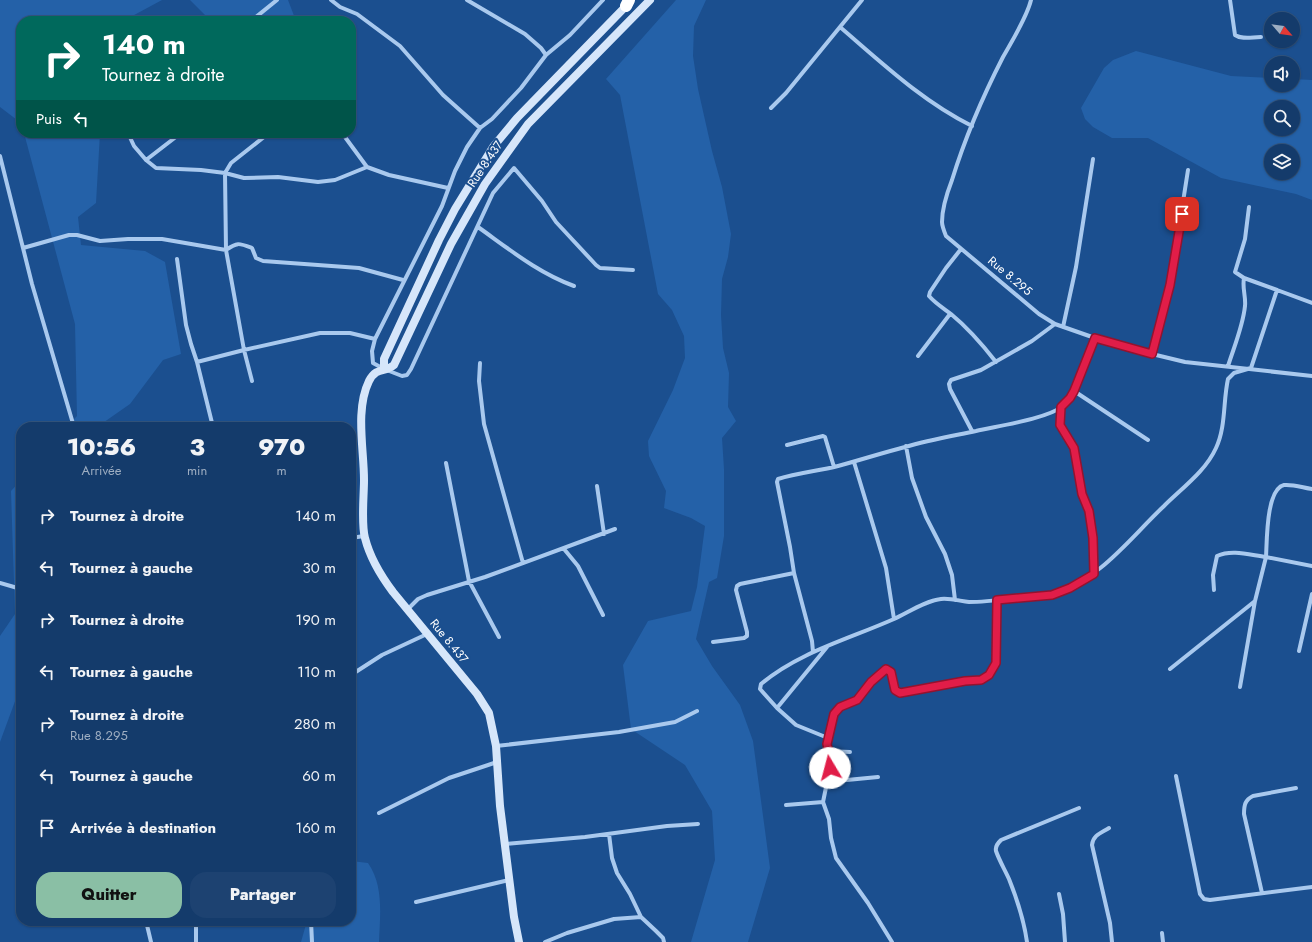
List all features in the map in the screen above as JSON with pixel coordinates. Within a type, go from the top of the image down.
[{"type":"main road","name":"Rue 8.437","points":[[519,942],[514,917],[500,806],[496,746],[492,723],[485,706],[477,694],[382,578],[370,553],[364,536],[364,473],[361,437],[362,412],[365,393],[370,380],[377,371],[390,368],[394,365],[451,244],[468,212],[504,156],[528,124],[650,0]]},
{"type":"main road","name":"Rue 8.437","points":[[384,369],[384,359],[439,240],[493,148],[517,118],[629,2]]},
{"type":"street","points":[[257,16],[277,0]]},
{"type":"street","points":[[331,0],[340,7],[357,14],[400,46],[443,94],[480,128]]},
{"type":"street","points":[[467,0],[526,34],[541,48],[546,55]]},
{"type":"street","points":[[603,0],[570,35],[546,55],[521,88],[492,119],[480,128],[467,147],[455,170],[442,206],[403,280],[375,339],[372,351],[373,363],[402,376],[407,375],[493,193],[514,168],[542,201],[556,222],[596,265],[600,268],[633,270]]},
{"type":"street","points":[[771,108],[786,93],[862,0]]},
{"type":"street","points":[[1230,0],[1235,35],[1239,38],[1260,36]]},
{"type":"street","name":"Rue 8.295","points":[[1032,1],[1002,59],[972,126],[955,169],[942,216],[942,223],[946,236],[1039,314],[1055,324],[1095,338],[1185,362],[1251,368],[1312,376]]},
{"type":"street","points":[[840,27],[894,74],[931,103],[951,116],[972,126]]},
{"type":"street","points":[[130,138],[134,146],[146,160],[156,168],[201,170],[226,173],[244,178],[278,177],[318,182],[341,178],[367,167]]},
{"type":"street","points":[[146,160],[175,138]]},
{"type":"street","points":[[252,381],[244,350],[226,250],[226,173],[231,163],[263,138]]},
{"type":"street","points":[[346,138],[367,167],[389,175],[448,188]]},
{"type":"street","points":[[0,156],[32,284],[73,422]]},
{"type":"street","points":[[1063,327],[1076,267],[1094,159]]},
{"type":"street","points":[[1152,354],[1170,285],[1188,170]]},
{"type":"street","points":[[1249,207],[1245,239],[1235,272],[1244,278],[1312,304]]},
{"type":"street","points":[[478,227],[536,268],[557,280],[574,286]]},
{"type":"street","points":[[23,248],[69,235],[77,235],[100,241],[162,239],[226,250],[234,244],[243,244],[252,248],[256,258],[263,261],[359,268],[403,280]]},
{"type":"street","points":[[961,249],[946,268],[930,292],[929,296],[975,336],[996,362]]},
{"type":"street","points":[[177,259],[186,325],[198,362],[212,422]]},
{"type":"street","points":[[1228,366],[1243,316],[1245,300],[1243,284],[1244,278]]},
{"type":"street","points":[[828,738],[796,725],[777,708],[760,689],[761,684],[769,677],[813,652],[941,599],[968,602],[1052,595],[1070,588],[1094,574],[1198,474],[1209,461],[1221,434],[1228,379],[1234,373],[1251,368],[1278,290]]},
{"type":"street","points":[[918,356],[950,314]]},
{"type":"street","points":[[972,431],[950,389],[949,384],[951,380],[981,370],[996,362],[1032,341],[1055,324]]},
{"type":"street","points":[[198,362],[320,333],[350,333],[375,339]]},
{"type":"street","points":[[813,652],[812,641],[794,573],[778,480],[795,474],[854,462],[906,446],[1030,419],[1053,412],[1061,407],[1070,398],[1074,391],[1095,338]]},
{"type":"street","points":[[480,363],[479,381],[484,424],[523,563]]},
{"type":"street","points":[[1074,391],[1148,440]]},
{"type":"street","points":[[1061,407],[1060,425],[1074,448],[1082,494],[1089,511],[1093,538],[1094,574]]},
{"type":"street","points":[[787,445],[823,436],[825,437],[834,467]]},
{"type":"street","points":[[906,446],[912,478],[926,517],[945,554],[952,575],[955,600]]},
{"type":"street","points":[[854,462],[886,568],[894,619]]},
{"type":"street","points":[[446,463],[469,581],[499,637]]},
{"type":"street","points":[[1240,687],[1255,601],[1266,557],[1271,502],[1277,489],[1283,486],[1288,485],[1312,489]]},
{"type":"street","points":[[597,486],[604,534]]},
{"type":"street","points":[[408,609],[418,600],[427,595],[564,549],[615,530]]},
{"type":"street","points":[[356,537],[364,536]]},
{"type":"street","points":[[564,549],[578,566],[603,615]]},
{"type":"street","points":[[1214,590],[1213,575],[1217,556],[1223,553],[1237,552],[1312,566]]},
{"type":"street","points":[[713,642],[744,638],[747,636],[736,590],[737,586],[740,584],[794,573]]},
{"type":"street","points":[[0,583],[16,588]]},
{"type":"street","points":[[1299,651],[1312,594]]},
{"type":"street","points":[[892,942],[836,858],[831,838],[829,819],[823,802],[830,768],[830,758],[827,751],[827,744],[834,714],[840,707],[857,700],[871,682],[886,669],[891,672],[895,690],[900,693],[965,681],[981,680],[989,675],[996,663],[997,600]]},
{"type":"street","points":[[1170,669],[1255,601]]},
{"type":"street","points":[[356,672],[382,655],[427,633]]},
{"type":"street","points":[[777,708],[827,646]]},
{"type":"street","points":[[496,746],[640,728],[675,722],[697,711]]},
{"type":"street","points":[[827,751],[850,752]]},
{"type":"street","points":[[379,813],[449,778],[497,762]]},
{"type":"street","points":[[1176,776],[1200,894],[1204,898],[1210,900],[1312,887]]},
{"type":"street","points":[[826,782],[878,778]]},
{"type":"street","points":[[1262,893],[1244,814],[1244,805],[1247,798],[1253,796],[1296,788]]},
{"type":"street","points":[[786,805],[823,802]]},
{"type":"street","points":[[1028,942],[1025,927],[1010,881],[996,850],[997,843],[1001,840],[1080,808]]},
{"type":"street","points":[[505,844],[609,834],[667,826],[698,824]]},
{"type":"street","points":[[1109,828],[1094,836],[1092,846],[1110,923],[1112,942]]},
{"type":"street","points":[[609,834],[614,866],[641,917],[663,938],[664,942]]},
{"type":"street","points":[[416,902],[510,880]]},
{"type":"street","points":[[1059,894],[1063,914],[1065,942]]},
{"type":"street","points":[[545,942],[567,933],[614,920],[641,917]]},
{"type":"street","points":[[147,926],[151,942]]},
{"type":"street","points":[[196,926],[196,942]]},
{"type":"street","points":[[311,926],[312,942]]},
{"type":"street","points":[[1162,932],[1163,942]]},
{"type":"shaded area","points":[[0,0],[162,0],[132,16],[16,16],[16,119],[0,107]]},
{"type":"shaded area","points":[[190,0],[288,0],[294,16],[206,16]]},
{"type":"shaded area","points":[[676,0],[706,0],[694,26],[693,56],[698,89],[722,187],[731,234],[728,257],[722,279],[721,315],[723,348],[729,373],[728,407],[736,421],[722,438],[724,469],[724,536],[717,578],[709,582],[696,639],[712,666],[740,705],[753,741],[770,868],[748,942],[691,942],[715,860],[712,811],[685,765],[631,729],[623,665],[648,621],[691,611],[697,587],[705,526],[691,518],[664,508],[666,491],[649,456],[648,441],[673,390],[685,358],[684,336],[672,310],[658,294],[620,95],[606,79]]},
{"type":"shaded area","points":[[1136,51],[1231,76],[1264,78],[1264,92],[1300,92],[1300,79],[1312,80],[1312,200],[1296,194],[1221,178],[1148,138],[1112,138],[1093,127],[1085,119],[1081,108],[1104,68],[1113,60]]},
{"type":"shaded area","points":[[25,138],[100,138],[96,203],[78,217],[81,245],[145,251],[165,262],[181,354],[163,360],[130,404],[104,422],[72,422],[77,416],[75,324]]},
{"type":"shaded area","points":[[16,486],[16,699],[0,742],[0,636],[15,614],[11,491]]},
{"type":"shaded area","points":[[356,862],[368,863],[377,881],[379,891],[379,942],[301,942],[306,926],[356,926]]},
{"type":"route","points":[[830,768],[830,758],[827,751],[827,744],[834,714],[840,707],[857,700],[871,682],[886,669],[891,672],[895,690],[900,693],[907,693],[965,681],[981,680],[989,675],[996,663],[997,600],[1052,595],[1070,588],[1094,574],[1093,538],[1089,511],[1082,494],[1074,448],[1060,425],[1059,417],[1061,407],[1070,398],[1074,391],[1095,338],[1152,354],[1170,285],[1182,214]]}]
